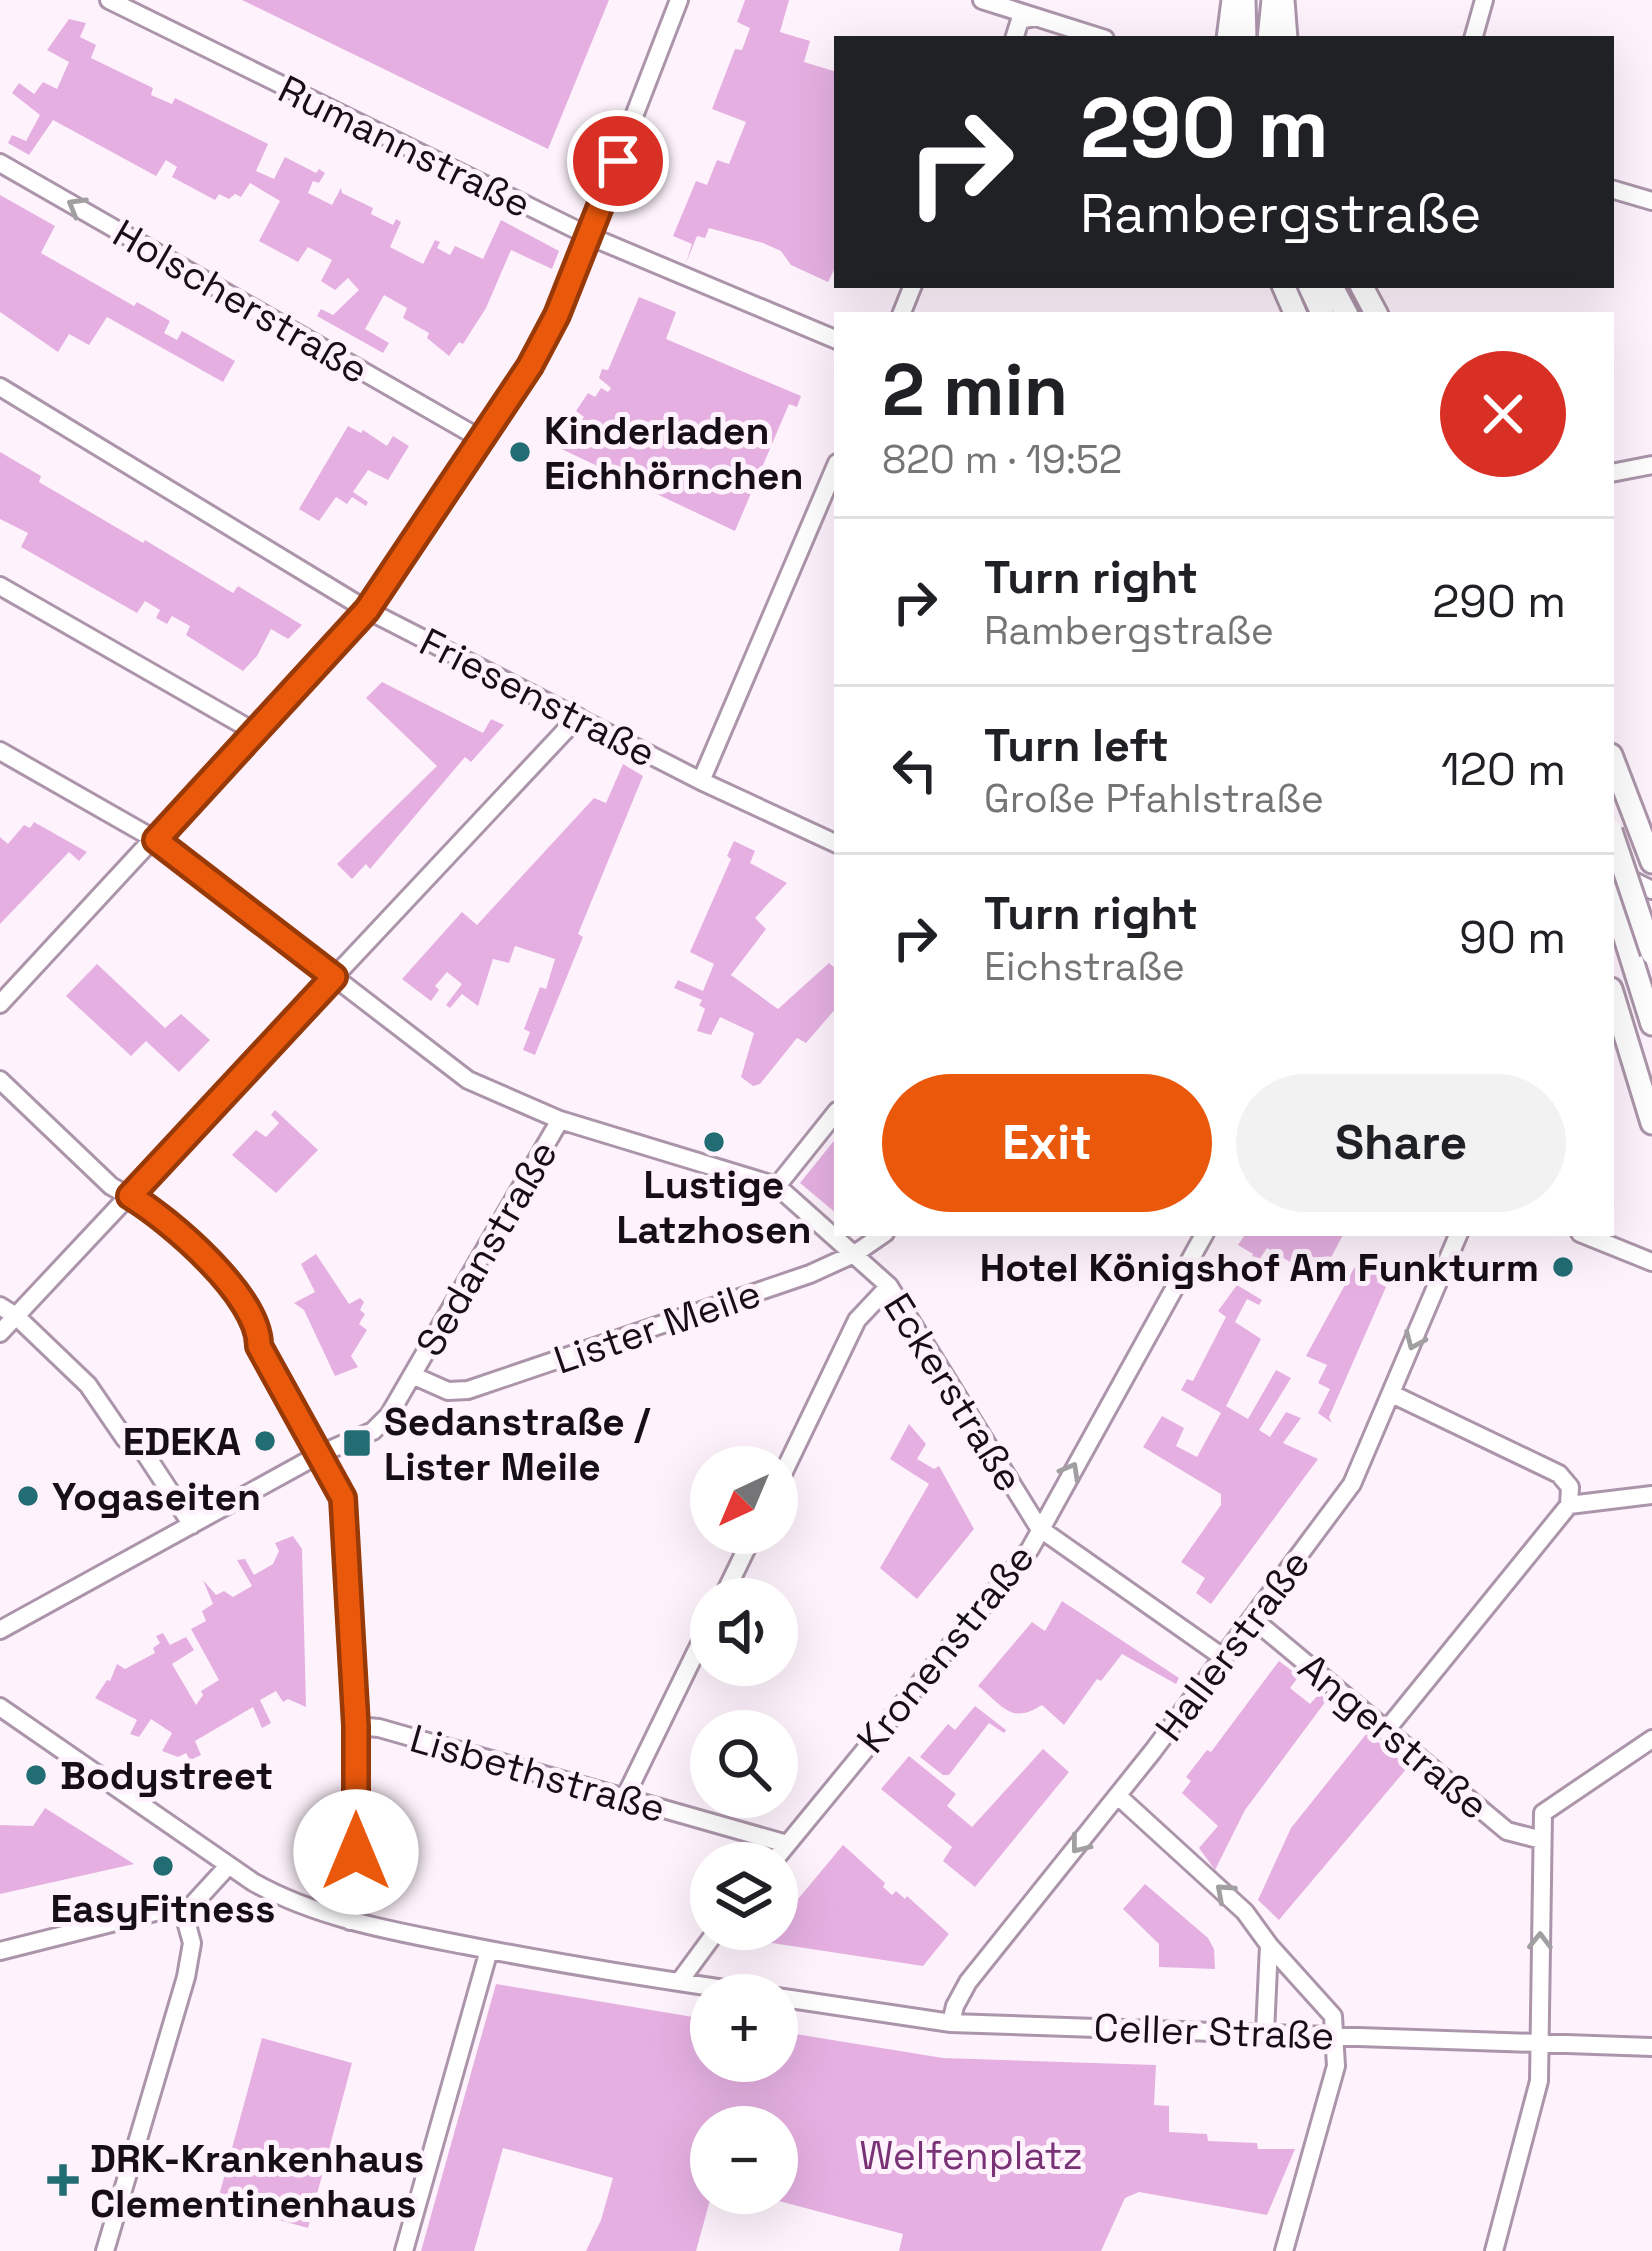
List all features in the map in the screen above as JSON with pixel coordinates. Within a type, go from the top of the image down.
[{"type":"main road","points":[[1228,36],[1232,0]]},
{"type":"main road","points":[[1244,0],[1245,36]]},
{"type":"main road","points":[[1269,36],[1274,0]]},
{"type":"main road","points":[[1283,0],[1286,36]]},
{"type":"main road","points":[[1614,763],[1652,864]]},
{"type":"main road","points":[[1614,840],[1652,952]]},
{"type":"main road","points":[[1614,903],[1652,1024]]},
{"type":"main road","points":[[1614,999],[1652,1123]]},
{"type":"street","name":"Rumannstraße","points":[[109,0],[589,236],[834,339]]},
{"type":"street","points":[[0,1004],[367,610],[530,366],[557,315],[679,0]]},
{"type":"street","points":[[982,0],[1039,8],[1099,36]]},
{"type":"street","points":[[1474,36],[1484,0]]},
{"type":"street","points":[[1015,36],[1020,20],[1039,8]]},
{"type":"street","name":"Holscherstraße","points":[[0,163],[481,439]]},
{"type":"street","points":[[1614,189],[1651,196]]},
{"type":"street","name":"Friesenstraße","points":[[0,387],[367,610],[701,781],[834,843]]},
{"type":"street","points":[[1614,472],[1652,465]]},
{"type":"street","points":[[701,781],[834,470]]},
{"type":"street","points":[[0,586],[255,731]]},
{"type":"street","points":[[0,1333],[8,1311],[130,1196],[578,717]]},
{"type":"street","points":[[0,751],[156,840],[468,1080],[560,1120],[777,1186],[834,1115]]},
{"type":"street","points":[[1614,858],[1652,864]]},
{"type":"street","points":[[1614,871],[1652,890]]},
{"type":"street","points":[[0,1080],[111,1186],[150,1208],[240,1294],[260,1329],[259,1346],[327,1451],[346,1520],[356,1726],[356,1894],[350,1921]]},
{"type":"street","name":"Sedanstraße","points":[[412,1375],[560,1120]]},
{"type":"street","name":"Eckerstraße","points":[[777,1186],[834,1234]]},
{"type":"street","name":"Eckerstraße","points":[[836,1236],[889,1286],[1040,1528],[1224,1658]]},
{"type":"street","name":"Lister Meile","points":[[412,1375],[448,1391],[468,1390],[810,1274],[881,1236]]},
{"type":"street","name":"Kronenstraße","points":[[790,1842],[1030,1549],[1203,1236]]},
{"type":"street","name":"Hallerstraße","points":[[951,2023],[968,1982],[1118,1796],[1352,1484],[1459,1236]]},
{"type":"street","points":[[1587,1236],[1652,1262]]},
{"type":"street","points":[[796,1446],[857,1319],[889,1286]]},
{"type":"street","points":[[8,1311],[88,1385],[125,1439],[142,1449],[191,1525]]},
{"type":"street","points":[[0,1630],[327,1451],[373,1431],[412,1375]]},
{"type":"street","points":[[1388,1728],[1569,1505],[1570,1487],[1559,1474],[1392,1394]]},
{"type":"street","points":[[1569,1505],[1652,1495]]},
{"type":"street","name":"Angerstraße","points":[[1253,1618],[1507,1831],[1542,1840]]},
{"type":"street","points":[[625,1797],[690,1664]]},
{"type":"street","points":[[0,1707],[272,1892],[350,1921],[489,1951],[690,1984]]},
{"type":"street","name":"Lisbethstraße","points":[[356,1726],[379,1728],[781,1842]]},
{"type":"street","points":[[1494,2251],[1537,2092],[1543,1814],[1652,1739]]},
{"type":"street","points":[[1118,1796],[1246,1912],[1269,1946],[1333,2015],[1336,2066],[1283,2251]]},
{"type":"street","points":[[184,1914],[229,1866]]},
{"type":"street","points":[[0,1952],[167,1909],[184,1914]]},
{"type":"street","points":[[106,2251],[186,1977],[192,1943],[184,1914]]},
{"type":"street","points":[[1265,2033],[1269,1946]]},
{"type":"street","points":[[680,1982],[703,1950]]},
{"type":"street","points":[[404,2251],[489,1951]]},
{"type":"street","name":"Celler Straße","points":[[798,2000],[951,2023],[1652,2047]]},
{"type":"green space","points":[[242,0],[609,0],[548,149]]},
{"type":"green space","points":[[745,0],[789,0],[780,32],[810,41],[804,62],[834,71],[834,270],[828,282],[791,265],[781,251],[709,228],[705,238],[697,236],[686,263],[692,244],[673,236],[696,181],[707,185],[717,160],[729,164],[746,122],[712,109],[735,49],[742,50],[750,28],[737,22]]},
{"type":"green space","points":[[69,19],[86,23],[80,37],[96,45],[91,58],[153,88],[151,95],[172,104],[175,98],[268,144],[256,171],[274,179],[285,157],[325,173],[319,183],[313,181],[308,193],[332,205],[341,188],[342,193],[373,208],[371,214],[393,225],[396,219],[401,222],[390,247],[423,264],[435,240],[440,242],[437,248],[450,255],[455,246],[483,259],[501,220],[559,251],[552,269],[511,250],[486,308],[463,344],[459,342],[449,356],[427,338],[429,333],[403,318],[407,308],[384,295],[365,329],[389,343],[383,353],[317,316],[321,309],[333,315],[359,290],[348,278],[335,290],[321,281],[332,260],[308,247],[298,262],[259,241],[280,201],[250,183],[241,197],[235,194],[229,199],[219,194],[215,200],[172,177],[177,167],[166,160],[156,176],[53,120],[29,155],[8,143],[12,135],[26,141],[40,115],[12,93],[19,83],[34,94],[43,82],[57,89],[69,62],[47,50]]},
{"type":"green space","points":[[0,195],[55,226],[41,253],[170,321],[164,333],[177,340],[182,331],[235,361],[223,382],[107,317],[89,345],[69,334],[58,352],[0,312]]},
{"type":"green space","points":[[639,297],[676,312],[666,339],[801,396],[797,407],[789,404],[735,531],[553,445],[559,439],[566,443],[584,417],[576,411],[588,393],[595,397],[601,388],[608,392],[611,388],[599,378],[602,369],[608,370]]},
{"type":"green space","points":[[348,426],[387,446],[393,436],[409,446],[388,480],[368,470],[353,492],[368,502],[366,506],[352,497],[347,504],[336,497],[319,521],[299,509]]},
{"type":"green space","points":[[0,452],[41,476],[39,482],[143,543],[233,593],[238,586],[302,625],[288,639],[271,629],[243,671],[186,635],[190,626],[172,616],[167,624],[156,618],[160,610],[145,601],[137,613],[21,547],[28,533],[0,519]]},
{"type":"green space","points":[[382,682],[483,733],[491,719],[504,725],[471,762],[465,757],[370,869],[366,864],[352,879],[337,864],[437,766],[366,698]]},
{"type":"green space","points":[[623,764],[643,776],[535,1055],[523,1050],[530,1032],[524,1029],[540,987],[546,989],[555,959],[515,946],[509,963],[493,959],[478,1006],[462,994],[450,1008],[446,1005],[462,984],[447,972],[435,986],[439,990],[431,1001],[402,979],[462,912],[477,925],[594,798],[606,803]]},
{"type":"green space","points":[[34,822],[87,852],[79,861],[69,852],[0,924],[0,837],[8,844],[24,825],[30,828]]},
{"type":"green space","points":[[734,841],[755,851],[750,863],[787,883],[755,918],[766,929],[731,975],[778,1009],[829,963],[834,967],[834,1010],[806,1043],[797,1038],[760,1084],[753,1086],[741,1077],[754,1033],[720,1017],[711,1035],[697,1031],[705,1009],[699,1005],[702,1000],[674,988],[678,980],[703,991],[714,964],[690,952],[731,859],[727,856]]},
{"type":"green space","points":[[97,964],[165,1028],[181,1014],[210,1040],[179,1072],[146,1041],[131,1056],[66,996]]},
{"type":"green space","points":[[275,1110],[318,1150],[276,1193],[232,1155],[256,1130],[266,1137],[279,1123],[271,1115]]},
{"type":"green space","points":[[834,1141],[834,1211],[800,1183]]},
{"type":"green space","points":[[1244,1236],[1342,1236],[1327,1265],[1303,1251],[1295,1265],[1267,1248],[1259,1260],[1238,1245]]},
{"type":"green space","points":[[316,1254],[349,1304],[360,1298],[364,1302],[360,1310],[365,1314],[359,1324],[367,1330],[351,1356],[358,1367],[335,1376],[304,1310],[294,1303],[315,1292],[301,1264]]},
{"type":"green space","points":[[1358,1261],[1380,1272],[1377,1282],[1386,1287],[1329,1417],[1332,1423],[1318,1413],[1330,1389],[1318,1383],[1327,1365],[1306,1356]]},
{"type":"green space","points":[[1237,1285],[1262,1300],[1259,1305],[1247,1299],[1235,1322],[1261,1339],[1226,1406],[1248,1419],[1276,1370],[1291,1378],[1259,1430],[1270,1437],[1286,1412],[1301,1418],[1283,1443],[1318,1459],[1211,1604],[1196,1593],[1205,1578],[1181,1562],[1221,1505],[1221,1494],[1143,1447],[1162,1416],[1184,1428],[1176,1446],[1197,1457],[1221,1413],[1181,1390],[1187,1379],[1193,1381],[1226,1317],[1218,1311]]},
{"type":"green space","points":[[909,1424],[926,1444],[917,1459],[934,1469],[939,1466],[974,1529],[917,1599],[880,1568],[929,1484],[890,1459]]},
{"type":"green space","points":[[293,1536],[302,1549],[306,1707],[288,1699],[283,1702],[276,1691],[260,1700],[271,1723],[262,1728],[253,1707],[195,1741],[201,1755],[190,1760],[186,1753],[178,1757],[162,1751],[172,1733],[151,1719],[139,1737],[130,1734],[137,1720],[95,1698],[117,1664],[125,1669],[155,1653],[153,1648],[160,1643],[156,1636],[163,1633],[170,1645],[186,1637],[194,1650],[172,1664],[196,1705],[201,1691],[219,1680],[191,1629],[206,1621],[202,1611],[213,1604],[203,1580],[216,1595],[224,1591],[233,1597],[252,1586],[237,1560],[245,1559],[254,1575],[273,1564],[279,1551],[275,1543]]},
{"type":"green space","points":[[1062,1601],[1179,1678],[1176,1684],[1122,1654],[1064,1725],[1042,1705],[1022,1713],[1001,1706],[978,1686],[1032,1622],[1045,1631]]},
{"type":"green space","points":[[1279,1661],[1299,1676],[1290,1688],[1310,1704],[1320,1693],[1326,1701],[1245,1810],[1215,1870],[1199,1848],[1218,1826],[1182,1793],[1191,1781],[1186,1777],[1207,1750],[1211,1752]]},
{"type":"green space","points":[[975,1706],[1006,1730],[989,1723],[949,1775],[943,1775],[920,1757],[948,1724],[955,1730]]},
{"type":"green space","points":[[1367,1733],[1408,1767],[1279,1920],[1258,1900],[1291,1828]]},
{"type":"green space","points":[[1043,1749],[1069,1772],[975,1887],[943,1861],[952,1847],[881,1789],[909,1756],[956,1794],[947,1806],[972,1827]]},
{"type":"green space","points":[[45,1808],[134,1864],[0,1894],[0,1825],[33,1826]]},
{"type":"green space","points":[[843,1845],[892,1895],[896,1891],[907,1896],[949,1934],[923,1966],[798,1947],[798,1899]]},
{"type":"green space","points":[[1145,1884],[1208,1938],[1215,1969],[1159,1967],[1159,1944],[1123,1909]]},
{"type":"green space","name":"Welfenplatz","points":[[496,1984],[690,2016],[690,2082],[798,2082],[798,2034],[943,2058],[1156,2065],[1154,2105],[1169,2106],[1169,2132],[1207,2134],[1208,2141],[1257,2143],[1258,2149],[1295,2149],[1267,2215],[1139,2192],[1125,2198],[1101,2251],[899,2251],[903,2234],[798,2206],[798,2106],[690,2106],[690,2214],[706,2214],[696,2251],[586,2251],[613,2178],[503,2148],[474,2251],[421,2251]]},
{"type":"green space","points":[[262,2038],[352,2063],[308,2228],[217,2203]]},
{"type":"place","name":"Kinderladen Eichhörnchen","points":[[520,452]]},
{"type":"place","name":"Lustige Latzhosen","points":[[714,1142]]},
{"type":"place","name":"Hotel Königshof Am Funkturm","points":[[1563,1267]]},
{"type":"place","name":"EDEKA","points":[[265,1441]]},
{"type":"place","name":"Sedanstraße / Lister Meile","points":[[357,1443]]},
{"type":"place","name":"Yogaseiten","points":[[28,1496]]},
{"type":"place","name":"Bodystreet","points":[[36,1775]]},
{"type":"place","name":"EasyFitness","points":[[163,1866]]},
{"type":"place","name":"DRK-Krankenhaus Clementinenhaus","points":[[63,2180]]},
{"type":"route","points":[[356,1852],[356,1726],[343,1498],[259,1346],[260,1329],[240,1294],[150,1208],[130,1196],[334,977],[156,840],[367,610],[530,366],[557,315],[618,161]]}]
